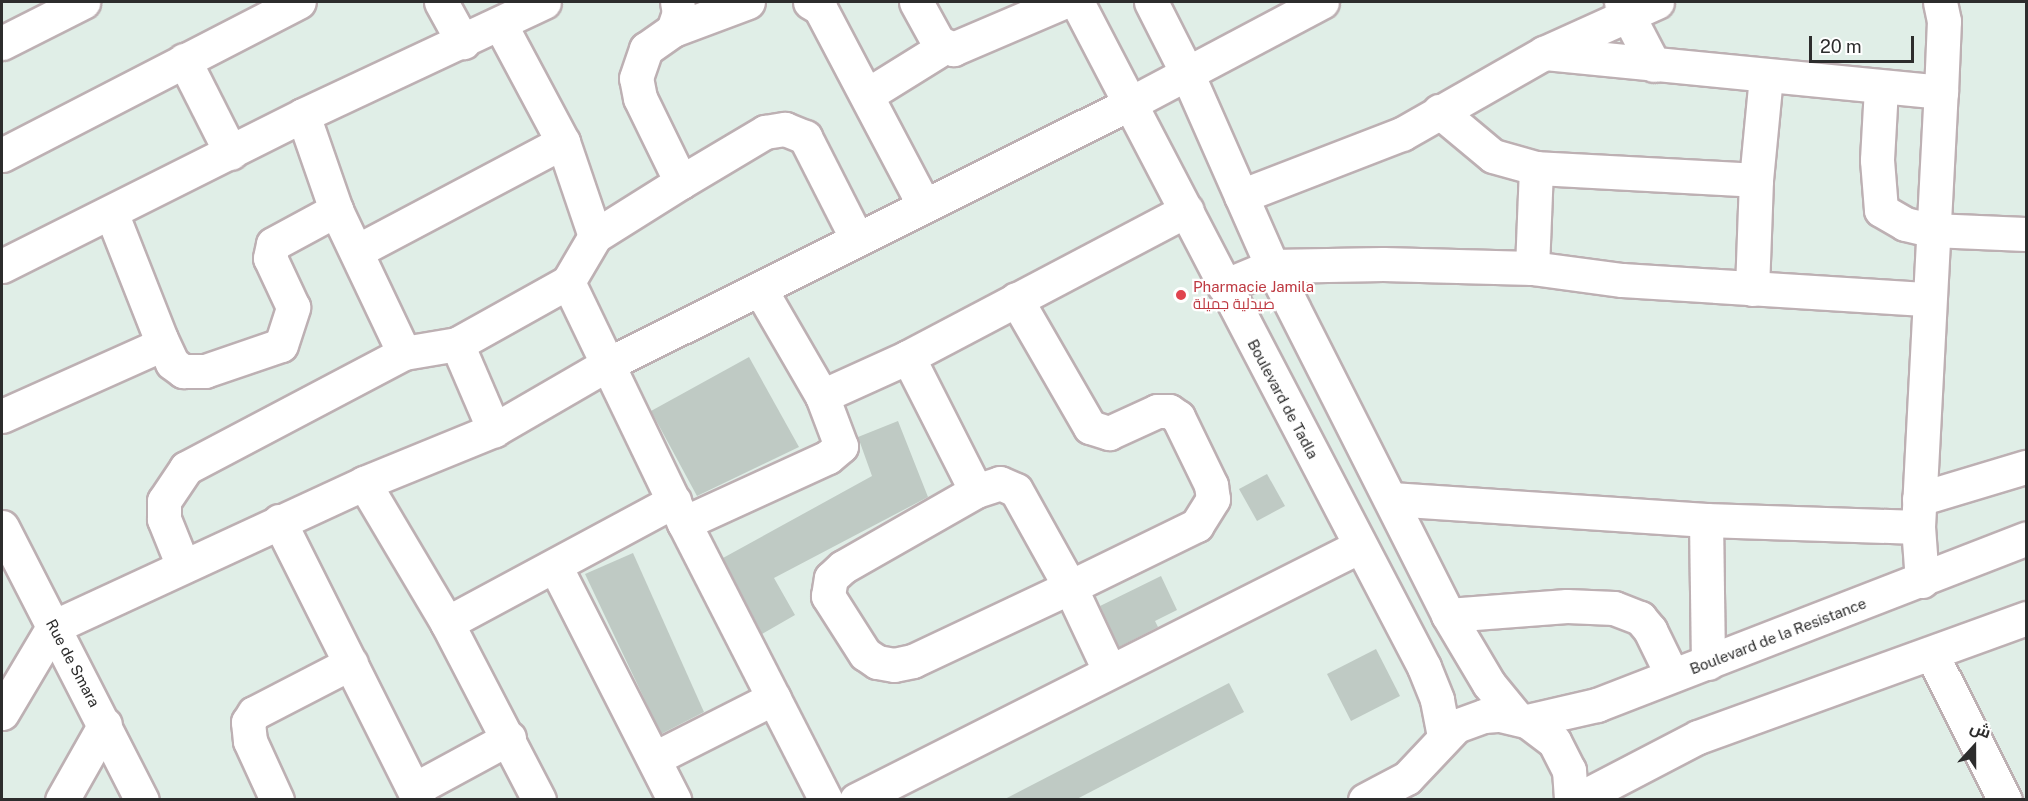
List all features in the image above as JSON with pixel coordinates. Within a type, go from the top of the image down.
[{"type":"street","points":[[2,43],[83,2]]},
{"type":"street","points":[[2,155],[299,2]]},
{"type":"street","points":[[441,2],[464,42]]},
{"type":"street","points":[[2,266],[303,116],[464,42],[544,2]]},
{"type":"street","points":[[681,182],[640,98],[636,78],[646,49],[675,16],[748,2]]},
{"type":"street","points":[[810,2],[820,8],[924,205]]},
{"type":"street","points":[[916,2],[931,33],[944,47]]},
{"type":"street","points":[[867,95],[944,47],[962,47],[1063,2]]},
{"type":"street","name":"Boulevard de Tadla","points":[[1077,2],[1424,667],[1437,700],[1436,748]]},
{"type":"street","points":[[1151,2],[1186,71],[1272,266],[1448,615],[1489,684],[1521,719],[1541,729],[1563,754],[1569,770],[1571,800]]},
{"type":"street","points":[[2,713],[53,627],[364,483],[494,430],[608,364],[1131,103],[1186,71],[1322,2]]},
{"type":"street","points":[[1241,196],[1367,149],[1624,7],[1657,2]]},
{"type":"street","points":[[1922,581],[1918,513],[1931,230],[1941,92],[1944,21],[1940,2]]},
{"type":"street","points":[[1624,7],[1654,65]]},
{"type":"street","points":[[500,24],[562,142],[595,236]]},
{"type":"street","points":[[1544,53],[1766,77],[1941,92]]},
{"type":"street","points":[[184,60],[231,153]]},
{"type":"street","points":[[1752,289],[1756,180],[1766,77]]},
{"type":"street","points":[[1881,88],[1878,160],[1881,210],[1905,224],[1931,230],[2026,234]]},
{"type":"street","points":[[1439,111],[1493,156],[1536,168],[1756,180]]},
{"type":"street","points":[[303,116],[336,210],[404,353]]},
{"type":"street","points":[[183,566],[164,519],[164,501],[186,468],[404,353],[456,344],[568,282],[595,236],[765,132],[785,129],[805,137],[857,239]]},
{"type":"street","points":[[357,251],[562,142]]},
{"type":"street","points":[[1532,268],[1536,168]]},
{"type":"street","points":[[111,212],[172,363],[183,371],[206,371],[281,345],[293,307],[270,258],[273,244],[336,210]]},
{"type":"street","points":[[822,396],[908,357],[1187,210]]},
{"type":"street","points":[[1224,286],[1272,266],[1532,268],[1622,280],[1928,299]]},
{"type":"street","points":[[568,282],[679,512],[826,800]]},
{"type":"street","points":[[447,623],[555,566],[679,512],[836,452],[841,439],[822,396],[760,289]]},
{"type":"street","points":[[1016,299],[1090,427],[1108,433],[1157,411],[1169,411],[1178,417],[1211,485],[1213,499],[1197,525],[1070,587],[913,661],[894,665],[877,662],[865,654],[828,596],[831,578],[843,567],[976,491],[1000,483],[1016,490],[1070,587],[1109,670]]},
{"type":"street","points":[[2,416],[152,349],[161,339]]},
{"type":"street","points":[[456,344],[494,430]]},
{"type":"street","points":[[908,357],[976,491]]},
{"type":"street","points":[[1391,499],[1706,520],[1918,513],[2026,467]]},
{"type":"street","points":[[364,483],[447,623],[509,738],[539,800]]},
{"type":"street","points":[[1706,520],[1708,663]]},
{"type":"street","points":[[279,521],[417,794],[509,738]]},
{"type":"street","name":"Rue de Smara","points":[[2,527],[142,800]]},
{"type":"street","name":"Boulevard de la Resistance","points":[[1365,800],[1407,778],[1456,726],[1484,716],[1521,719],[1596,705],[2026,540]]},
{"type":"street","points":[[856,800],[1109,670],[1360,546]]},
{"type":"street","points":[[555,566],[655,758],[674,800]]},
{"type":"street","points":[[1448,615],[1567,606],[1614,608],[1640,618],[1650,630],[1672,675]]},
{"type":"street","points":[[1577,800],[1698,737],[1932,655],[2026,618]]},
{"type":"street","points":[[1932,655],[2005,800]]},
{"type":"street","points":[[277,800],[250,741],[248,722],[254,713],[351,663]]},
{"type":"street","points":[[655,758],[774,698]]},
{"type":"street","points":[[62,800],[105,724]]},
{"type":"street","points":[[1422,800],[1421,781],[1436,748]]},
{"type":"building","points":[[749,357],[799,447],[697,496],[651,411]]},
{"type":"building","points":[[898,421],[928,497],[774,578],[795,615],[762,634],[723,558],[872,476],[858,437]]},
{"type":"building","points":[[1267,474],[1285,506],[1257,521],[1239,489]]},
{"type":"building","points":[[633,553],[704,712],[661,734],[585,574]]},
{"type":"building","points":[[1161,576],[1177,610],[1155,621],[1158,627],[1119,647],[1100,606]]},
{"type":"building","points":[[1376,649],[1400,696],[1351,721],[1327,674]]},
{"type":"building","points":[[1229,683],[1244,712],[1075,800],[1003,800]]},
{"type":"place","name":"Pharmacie Jamila صيدلية جميلة","points":[[1181,295]]}]
